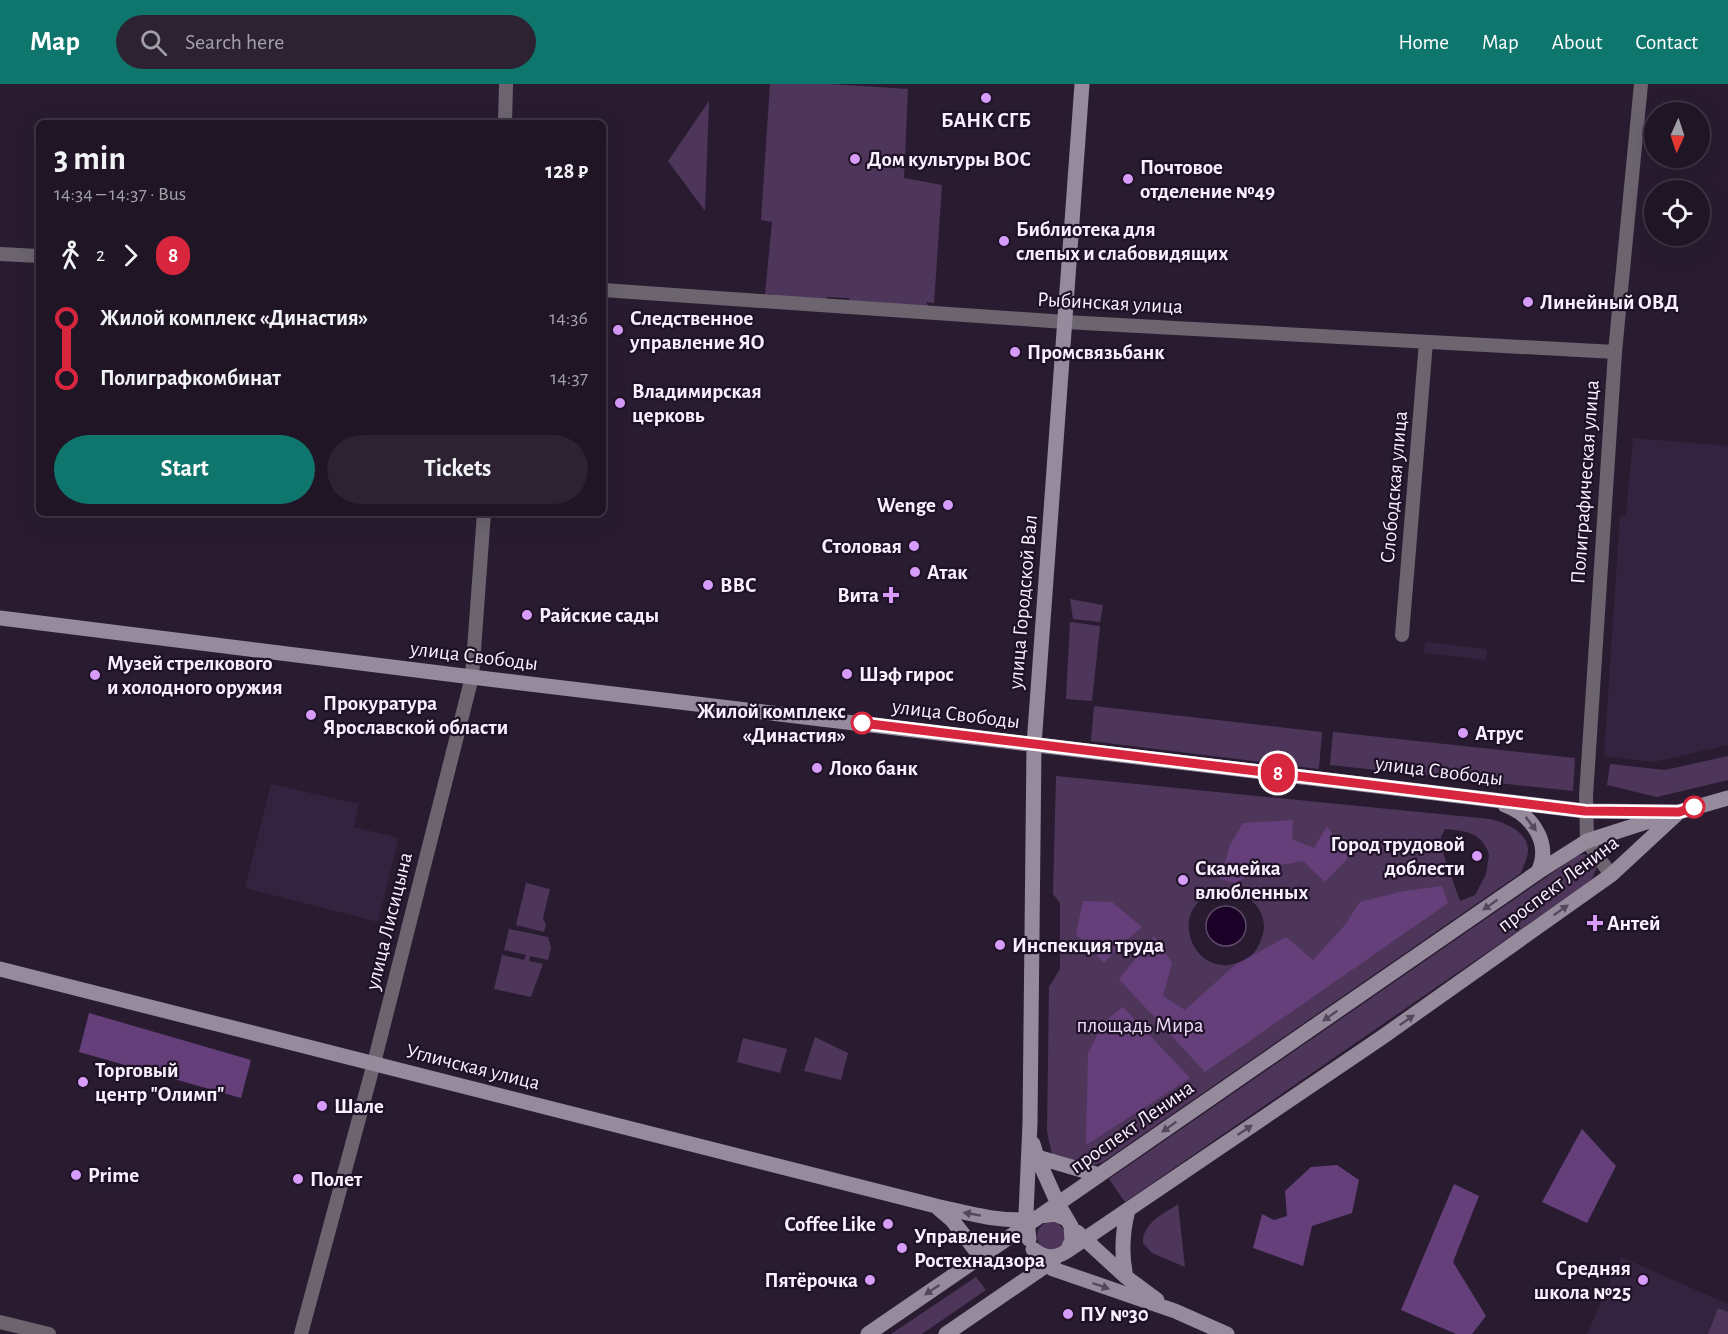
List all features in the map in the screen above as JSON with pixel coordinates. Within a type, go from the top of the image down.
[{"type":"main road","name":"улица Городской Вал","points":[[1032,1228],[1027,1175],[1030,1124],[1034,745],[1082,84]]},
{"type":"main road","name":"улица Свободы","points":[[0,618],[1585,811],[1679,812],[1728,798]]},
{"type":"main road","points":[[1488,799],[1511,807],[1525,816],[1534,826],[1543,845],[1539,872]]},
{"type":"main road","name":"проспект Ленина","points":[[868,1334],[981,1257],[1032,1228],[1058,1204],[1099,1175],[1587,841],[1679,812]]},
{"type":"main road","name":"проспект Ленина","points":[[946,1334],[1381,1038],[1611,875],[1679,812]]},
{"type":"main road","name":"Угличская улица","points":[[0,969],[936,1206],[1009,1220],[1032,1228]]},
{"type":"main road","name":"улица Городской Вал","points":[[1030,1124],[1037,1157],[1058,1204],[1069,1222]]},
{"type":"main road","points":[[1037,1157],[1099,1175]]},
{"type":"main road","points":[[936,1206],[952,1220],[981,1257],[1000,1235],[1009,1220],[1020,1199],[1027,1175]]},
{"type":"main road","points":[[1126,1277],[1122,1240],[1128,1210]]},
{"type":"main road","points":[[1032,1228],[1055,1214],[1069,1222],[1083,1240],[1126,1277],[1175,1311]]},
{"type":"main road","points":[[1032,1228],[1042,1256],[1049,1257],[1064,1253],[1072,1240],[1069,1222]]},
{"type":"main road","points":[[1032,1228],[1046,1265],[1175,1311],[1227,1334]]},
{"type":"street","points":[[505,120],[506,84]]},
{"type":"street","name":"Полиграфическая улица","points":[[1587,841],[1585,811],[1616,352],[1641,84]]},
{"type":"street","points":[[0,254],[36,256]]},
{"type":"street","name":"Рыбинская улица","points":[[606,290],[1065,322],[1616,352]]},
{"type":"street","name":"Слободская улица","points":[[1402,635],[1426,342]]},
{"type":"street","name":"улица Лисицына","points":[[302,1334],[374,1064],[472,677],[484,516]]},
{"type":"street","points":[[1587,841],[1611,875]]},
{"type":"street","points":[[0,1322],[49,1334]]},
{"type":"shaded area","points":[[1633,438],[1728,446],[1728,745],[1654,762],[1604,756],[1620,516],[1626,516]]},
{"type":"shaded area","points":[[1425,642],[1487,649],[1486,660],[1424,653]]},
{"type":"shaded area","points":[[271,784],[359,804],[354,827],[399,838],[378,922],[245,888]]},
{"type":"shaded area","points":[[1293,820],[1292,839],[1314,848],[1327,826],[1348,858],[1325,882],[1303,861],[1264,868],[1235,883],[1220,879],[1230,845],[1243,823]]},
{"type":"shaded area","points":[[1442,886],[1448,903],[1205,1072],[1119,979],[1154,936],[1172,963],[1163,996],[1185,1010],[1235,965],[1286,937],[1313,960],[1344,926],[1360,902],[1404,891]]},
{"type":"shaded area","points":[[1083,901],[1112,902],[1142,927],[1104,963],[1076,934]]},
{"type":"shaded area","points":[[1226,906],[1240,912],[1246,926],[1240,940],[1226,946],[1212,940],[1206,926],[1212,912]]},
{"type":"shaded area","points":[[1123,1007],[1190,1078],[1086,1145],[1088,1053],[1104,1022]]},
{"type":"shaded area","points":[[89,1013],[251,1060],[241,1098],[79,1052]]},
{"type":"shaded area","points":[[1582,1129],[1616,1166],[1587,1223],[1542,1202]]},
{"type":"shaded area","points":[[1337,1165],[1359,1180],[1352,1213],[1312,1226],[1303,1266],[1253,1248],[1262,1214],[1274,1220],[1287,1216],[1285,1191],[1311,1167]]},
{"type":"shaded area","points":[[1454,1184],[1479,1196],[1453,1262],[1486,1316],[1472,1334],[1456,1334],[1401,1310]]},
{"type":"shaded area","name":"Средняя школа №25","points":[[1621,1257],[1728,1304],[1728,1334],[1587,1334]]},
{"type":"green space","points":[[770,84],[829,84],[908,89],[904,178],[942,185],[934,303],[926,302],[929,307],[849,302],[849,298],[827,297],[826,302],[772,297],[773,294],[765,294],[772,222],[761,220]]},
{"type":"green space","points":[[709,101],[705,211],[668,161]]},
{"type":"green space","points":[[1070,599],[1103,605],[1100,622],[1073,619]]},
{"type":"green space","points":[[1070,622],[1100,626],[1092,701],[1066,699]]},
{"type":"green space","points":[[1094,706],[1322,732],[1319,769],[1091,741]]},
{"type":"green space","points":[[1333,732],[1575,758],[1573,791],[1330,765]]},
{"type":"green space","points":[[1728,756],[1728,780],[1657,797],[1607,785],[1610,764],[1665,770]]},
{"type":"green space","name":"площадь Мира","points":[[1056,776],[1490,819],[1519,833],[1527,843],[1528,850],[1521,873],[1103,1162],[1089,1167],[1052,1154],[1047,1132],[1049,987],[1060,969],[1060,903],[1053,894]],"holes":[[[1445,829],[1466,832],[1478,837],[1489,855],[1486,874],[1475,895],[1460,901],[1444,856],[1441,837]],[[1226,889],[1251,900],[1257,906],[1264,921],[1260,943],[1252,954],[1244,960],[1226,965],[1210,962],[1198,952],[1191,939],[1189,923],[1193,909],[1205,896]]]},
{"type":"green space","points":[[1583,854],[1590,856],[1597,867],[1592,879],[1586,884],[1125,1202],[1109,1179]]},
{"type":"green space","points":[[526,883],[550,889],[543,918],[546,925],[544,932],[516,925]]},
{"type":"green space","points":[[509,929],[548,937],[551,947],[548,960],[530,956],[529,961],[543,964],[531,997],[494,989],[502,955],[524,960],[526,955],[504,950]]},
{"type":"green space","points":[[815,1037],[848,1053],[841,1080],[804,1071]]},
{"type":"green space","points":[[743,1038],[787,1049],[780,1073],[737,1062]]},
{"type":"green space","points":[[1178,1204],[1185,1267],[1152,1253],[1143,1243],[1146,1230],[1150,1225]]},
{"type":"green space","points":[[1051,1222],[1061,1226],[1065,1236],[1061,1246],[1051,1250],[1041,1246],[1037,1236],[1041,1226]]},
{"type":"green space","points":[[976,1277],[986,1290],[922,1334],[891,1334]]},
{"type":"green space","points":[[1718,1308],[1728,1312],[1728,1334],[1708,1334]]},
{"type":"bus line","name":"8","points":[[862,723],[1585,811],[1679,812],[1694,807]]},
{"type":"place","name":"БАНК СГБ","points":[[986,98]]},
{"type":"place","name":"Дом культуры ВОС","points":[[855,159]]},
{"type":"place","name":"Почтовое отделение №49","points":[[1128,179]]},
{"type":"place","name":"Библиотека для слепых и слабовидящих","points":[[1004,241]]},
{"type":"place","name":"Линейный ОВД","points":[[1528,302]]},
{"type":"place","name":"Следственное управление ЯО","points":[[618,330]]},
{"type":"place","name":"Промсвязьбанк","points":[[1015,352]]},
{"type":"place","name":"Владимирская церковь","points":[[620,403]]},
{"type":"place","name":"Wenge","points":[[948,505]]},
{"type":"place","name":"Столовая","points":[[914,546]]},
{"type":"place","name":"Атак","points":[[915,572]]},
{"type":"place","name":"ВВС","points":[[708,585]]},
{"type":"place","name":"Вита","points":[[891,595]]},
{"type":"place","name":"Райские сады","points":[[527,615]]},
{"type":"place","name":"Шэф гирос","points":[[847,674]]},
{"type":"place","name":"Музей стрелкового и холодного оружия","points":[[95,675]]},
{"type":"place","name":"Прокуратура Ярославской области","points":[[311,715]]},
{"type":"place","name":"Жилой комплекс «Династия»","points":[[862,723]]},
{"type":"place","name":"Атрус","points":[[1463,733]]},
{"type":"place","name":"Локо банк","points":[[817,768]]},
{"type":"place","name":"Город трудовой доблести","points":[[1477,856]]},
{"type":"place","name":"Скамейка влюбленных","points":[[1183,880]]},
{"type":"place","name":"Антей","points":[[1595,923]]},
{"type":"place","name":"Инспекция труда","points":[[1000,945]]},
{"type":"place","name":"Торговый центр \"Олимп\"","points":[[83,1082]]},
{"type":"place","name":"Шале","points":[[322,1106]]},
{"type":"place","name":"Prime","points":[[76,1175]]},
{"type":"place","name":"Полет","points":[[298,1179]]},
{"type":"place","name":"Coffee Like","points":[[888,1224]]},
{"type":"place","name":"Управление Ростехнадзора","points":[[902,1248]]},
{"type":"place","name":"Пятёрочка","points":[[870,1280]]},
{"type":"place","name":"Средняя школа №25","points":[[1643,1280]]},
{"type":"place","name":"ПУ №30","points":[[1068,1314]]}]
